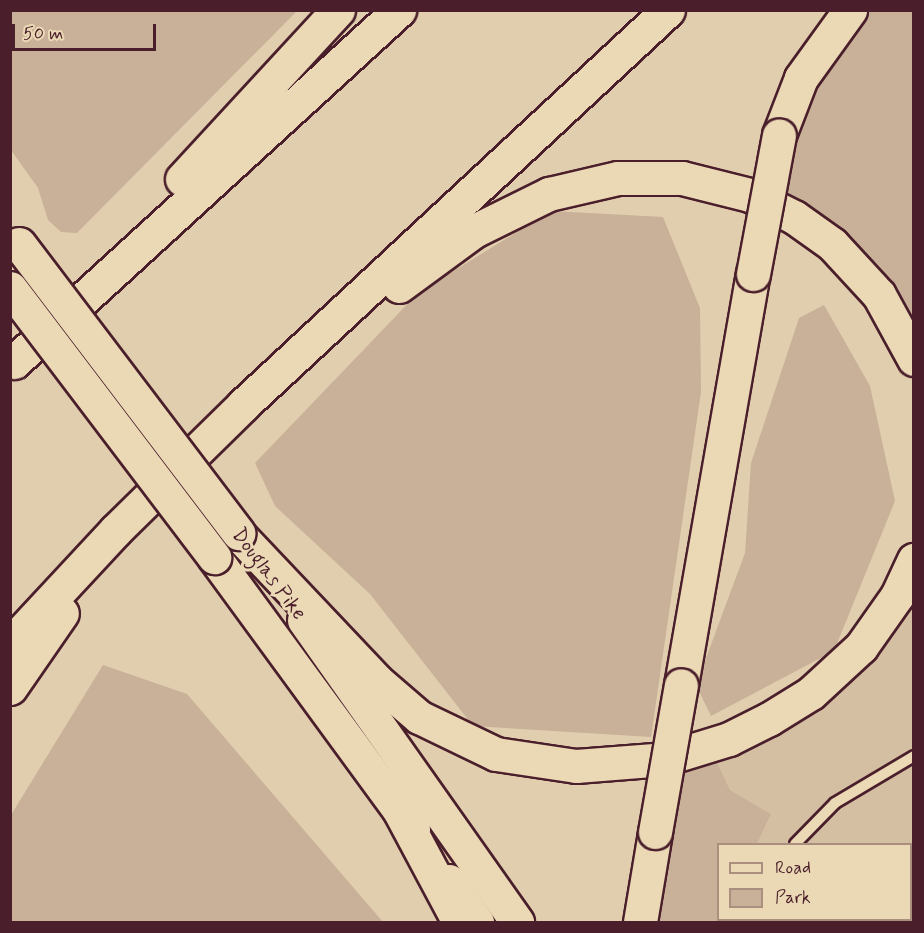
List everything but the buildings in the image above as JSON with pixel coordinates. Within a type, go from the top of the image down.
[{"type":"main road","points":[[12,364],[338,10]]},
{"type":"main road","points":[[12,364],[399,10]]},
{"type":"main road","points":[[10,645],[158,489],[243,405],[668,10]]},
{"type":"main road","points":[[640,922],[779,135],[801,78],[850,10]]},
{"type":"main road","points":[[243,405],[474,231],[549,194],[618,178],[706,182],[750,195],[794,217],[865,277],[892,315],[914,359]]},
{"type":"main road","name":"Douglas Pike","points":[[15,238],[240,535],[517,922]]},
{"type":"main road","name":"Douglas Pike","points":[[10,288],[214,557],[397,806],[477,922]]},
{"type":"main road","points":[[10,688],[158,489]]},
{"type":"main road","points":[[240,535],[376,680],[419,717],[496,753],[576,766],[664,759],[729,739],[769,719],[811,693],[861,647],[897,596],[914,560]]},
{"type":"main road","points":[[397,806],[459,922]]},
{"type":"lane","points":[[796,843],[835,803],[914,756]]},
{"type":"shaded area","points":[[913,561],[913,922],[733,922],[912,921],[912,843],[757,843],[771,814],[730,790],[709,745],[807,695]]},
{"type":"green space","points":[[10,11],[297,11],[77,233],[61,232],[48,220],[38,188],[11,150]]},
{"type":"green space","points":[[854,11],[913,11],[913,347],[771,188],[781,125]]},
{"type":"green space","points":[[551,211],[663,217],[700,308],[701,392],[651,737],[473,726],[370,594],[275,506],[255,463],[418,293]]},
{"type":"green space","points":[[824,305],[870,386],[895,501],[834,651],[711,716],[696,685],[745,553],[751,463],[799,318]]},
{"type":"green space","points":[[103,665],[187,694],[383,922],[11,922],[11,815]]},
{"type":"green space","points":[[709,745],[730,790],[771,814],[757,843],[717,843],[717,921],[733,922],[644,922],[671,756]]}]
